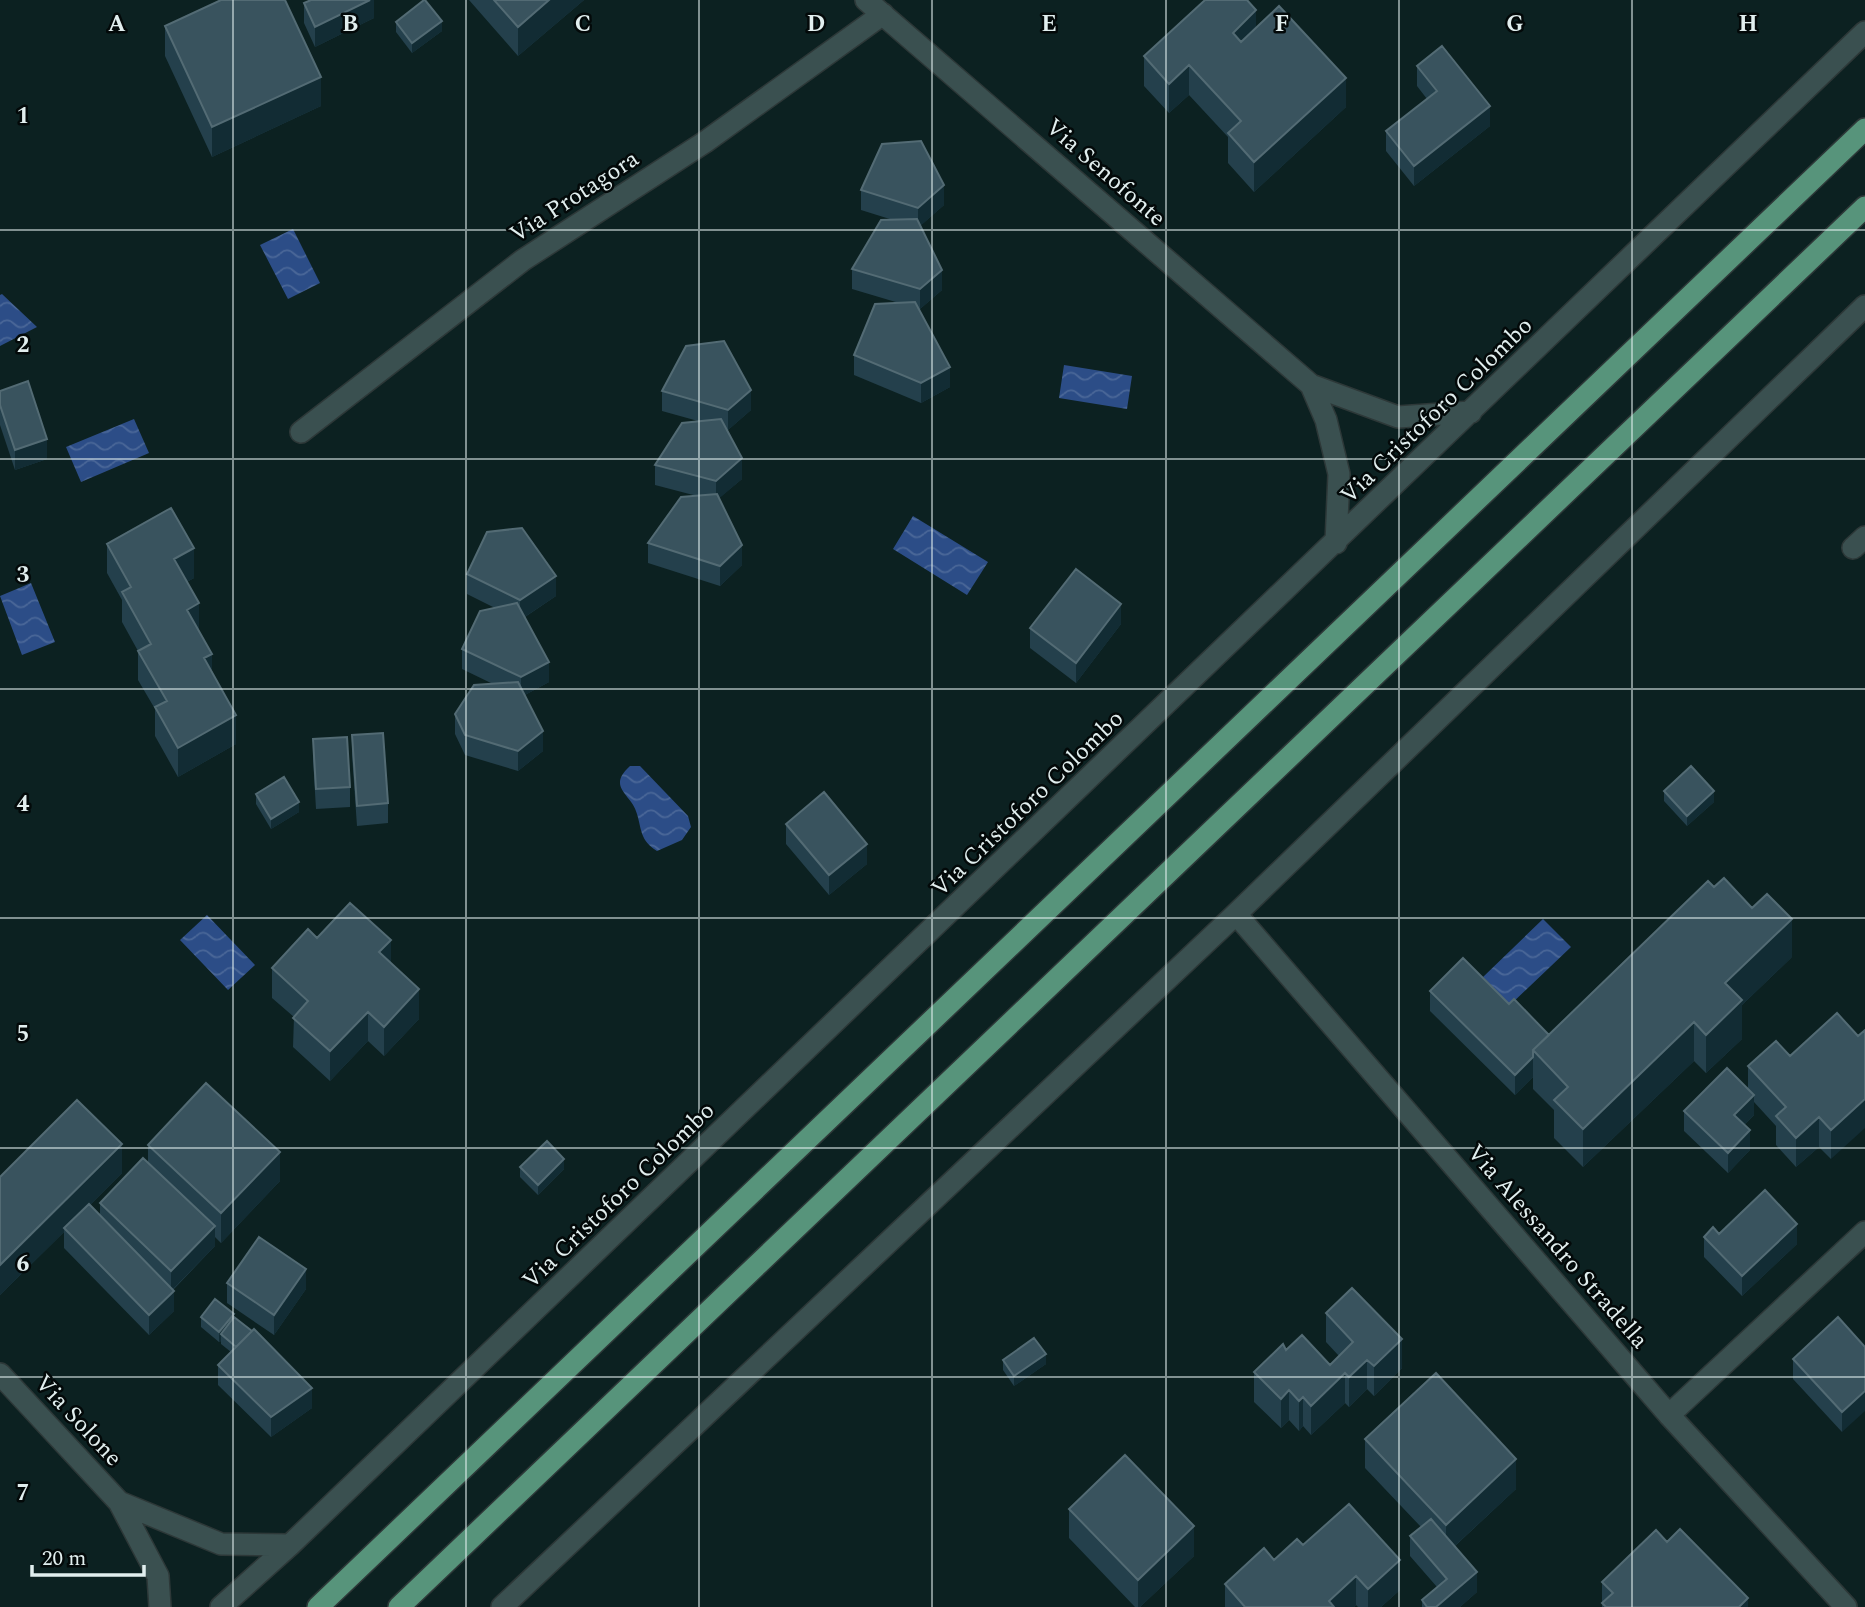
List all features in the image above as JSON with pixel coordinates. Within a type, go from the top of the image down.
[{"type":"main road","points":[[318,1607],[1865,129]]},
{"type":"main road","points":[[400,1607],[1865,207]]},
{"type":"street","name":"Via Senofonte","points":[[866,0],[1311,385]]},
{"type":"street","name":"Via Protagora","points":[[301,432],[523,260],[705,142],[884,14]]},
{"type":"street","name":"Via Cristoforo Colombo","points":[[221,1607],[290,1545],[1336,543],[1865,32]]},
{"type":"street","points":[[502,1607],[1237,914],[1865,306]]},
{"type":"street","points":[[1311,385],[1398,417],[1471,412]]},
{"type":"street","points":[[1311,385],[1326,420],[1339,474],[1336,543]]},
{"type":"street","name":"Via Alessandro Stradella","points":[[1237,914],[1669,1415],[1846,1607]]},
{"type":"street","points":[[1669,1415],[1865,1232]]},
{"type":"street","name":"Via Solone","points":[[0,1374],[119,1502]]},
{"type":"street","points":[[119,1502],[221,1544],[290,1545]]},
{"type":"street","points":[[119,1502],[159,1576],[160,1607]]},
{"type":"water","points":[[293,229],[320,283],[288,299],[260,245]]},
{"type":"water","points":[[0,295],[37,327],[0,346]]},
{"type":"water","points":[[1064,365],[1132,376],[1127,409],[1059,398]]},
{"type":"water","points":[[134,419],[149,453],[81,482],[66,447]]},
{"type":"water","points":[[913,516],[988,562],[967,595],[893,549]]},
{"type":"water","points":[[31,583],[55,642],[22,655],[0,596]]},
{"type":"water","points":[[630,766],[640,766],[688,816],[691,827],[682,840],[657,851],[645,839],[634,807],[620,786],[623,774]]},
{"type":"water","points":[[207,915],[255,965],[228,990],[180,940]]},
{"type":"water","points":[[1543,919],[1571,947],[1510,1005],[1483,977]]},
{"type":"building","points":[[221,0],[285,0],[321,77],[212,127],[165,26]]},
{"type":"building","points":[[311,0],[370,0],[315,27],[304,3]]},
{"type":"building","points":[[424,0],[442,21],[412,43],[396,22]]},
{"type":"building","points":[[494,0],[549,0],[518,27]]},
{"type":"building","points":[[1205,0],[1247,0],[1256,10],[1233,33],[1241,42],[1279,6],[1346,78],[1254,162],[1228,133],[1241,121],[1189,65],[1169,84],[1144,56]]},
{"type":"building","points":[[1442,46],[1490,106],[1414,166],[1386,131],[1437,91],[1417,66]]},
{"type":"building","points":[[921,141],[944,185],[918,208],[861,190],[882,144]]},
{"type":"building","points":[[917,219],[942,270],[920,289],[852,269],[881,220]]},
{"type":"building","points":[[915,302],[950,367],[921,383],[854,355],[875,304]]},
{"type":"building","points":[[724,341],[751,390],[728,410],[662,391],[686,346]]},
{"type":"building","points":[[28,381],[47,439],[15,450],[0,405],[0,391]]},
{"type":"building","points":[[721,419],[742,458],[716,481],[655,465],[682,423]]},
{"type":"building","points":[[717,494],[742,545],[720,566],[648,543],[681,497]]},
{"type":"building","points":[[171,508],[194,548],[174,559],[199,603],[187,610],[212,654],[204,658],[236,715],[178,748],[155,707],[167,701],[138,651],[151,644],[122,592],[131,587],[107,544]]},
{"type":"building","points":[[522,528],[556,576],[520,600],[467,574],[487,532]]},
{"type":"building","points":[[1076,569],[1121,604],[1076,663],[1030,628]]},
{"type":"building","points":[[517,603],[549,662],[521,677],[462,649],[480,611]]},
{"type":"building","points":[[518,682],[543,731],[518,751],[465,735],[455,714],[474,685]]},
{"type":"building","points":[[383,733],[388,803],[357,806],[352,735]]},
{"type":"building","points":[[347,737],[350,787],[316,789],[313,739]]},
{"type":"building","points":[[1691,766],[1714,791],[1687,816],[1664,791]]},
{"type":"building","points":[[284,777],[299,802],[271,819],[256,794]]},
{"type":"building","points":[[824,792],[867,844],[829,875],[786,824]]},
{"type":"building","points":[[1724,878],[1752,908],[1767,894],[1792,919],[1725,983],[1742,1000],[1706,1035],[1694,1022],[1583,1129],[1554,1100],[1568,1087],[1533,1050],[1708,881],[1714,887]]},
{"type":"building","points":[[350,903],[391,940],[379,952],[419,989],[384,1027],[368,1012],[330,1051],[293,1018],[308,1001],[272,968],[308,929],[317,938]]},
{"type":"building","points":[[1463,958],[1509,1004],[1514,999],[1549,1035],[1533,1050],[1533,1057],[1515,1075],[1430,991]]},
{"type":"building","points":[[1837,1013],[1858,1036],[1865,1030],[1865,1099],[1831,1130],[1819,1117],[1796,1138],[1776,1116],[1786,1107],[1748,1066],[1776,1041],[1790,1056]]},
{"type":"building","points":[[1727,1068],[1754,1095],[1734,1115],[1750,1130],[1728,1153],[1684,1111]]},
{"type":"building","points":[[206,1083],[280,1152],[221,1213],[148,1145]]},
{"type":"building","points":[[77,1100],[122,1144],[0,1265],[0,1177]]},
{"type":"building","points":[[547,1141],[564,1159],[538,1185],[520,1167]]},
{"type":"building","points":[[143,1158],[215,1226],[171,1271],[100,1203]]},
{"type":"building","points":[[1765,1190],[1797,1224],[1742,1276],[1704,1237],[1713,1227],[1719,1234]]},
{"type":"building","points":[[89,1204],[174,1291],[149,1315],[64,1228]]},
{"type":"building","points":[[259,1237],[306,1269],[274,1315],[227,1283]]},
{"type":"building","points":[[1352,1288],[1402,1339],[1374,1366],[1367,1360],[1349,1377],[1345,1373],[1311,1406],[1303,1397],[1299,1401],[1289,1390],[1281,1399],[1254,1372],[1283,1344],[1286,1350],[1302,1335],[1330,1365],[1353,1342],[1326,1313]]},
{"type":"building","points":[[215,1299],[234,1314],[219,1332],[201,1317]]},
{"type":"building","points":[[234,1317],[252,1331],[236,1347],[221,1334]]},
{"type":"building","points":[[1838,1317],[1865,1347],[1865,1391],[1842,1412],[1793,1359]]},
{"type":"building","points":[[254,1329],[312,1388],[271,1417],[218,1365]]},
{"type":"building","points":[[1034,1338],[1046,1354],[1014,1376],[1003,1360]]},
{"type":"building","points":[[1436,1373],[1516,1459],[1446,1525],[1365,1439]]},
{"type":"building","points":[[1125,1455],[1194,1526],[1138,1580],[1069,1509]]},
{"type":"building","points":[[1349,1504],[1400,1560],[1368,1589],[1356,1576],[1329,1601],[1334,1607],[1245,1607],[1225,1584],[1264,1548],[1274,1560],[1297,1539],[1303,1545]]},
{"type":"building","points":[[1431,1519],[1477,1572],[1436,1607],[1427,1607],[1422,1600],[1447,1579],[1410,1536]]},
{"type":"building","points":[[1680,1529],[1748,1598],[1739,1607],[1606,1607],[1602,1603],[1613,1593],[1602,1582],[1656,1530],[1667,1542]]}]
